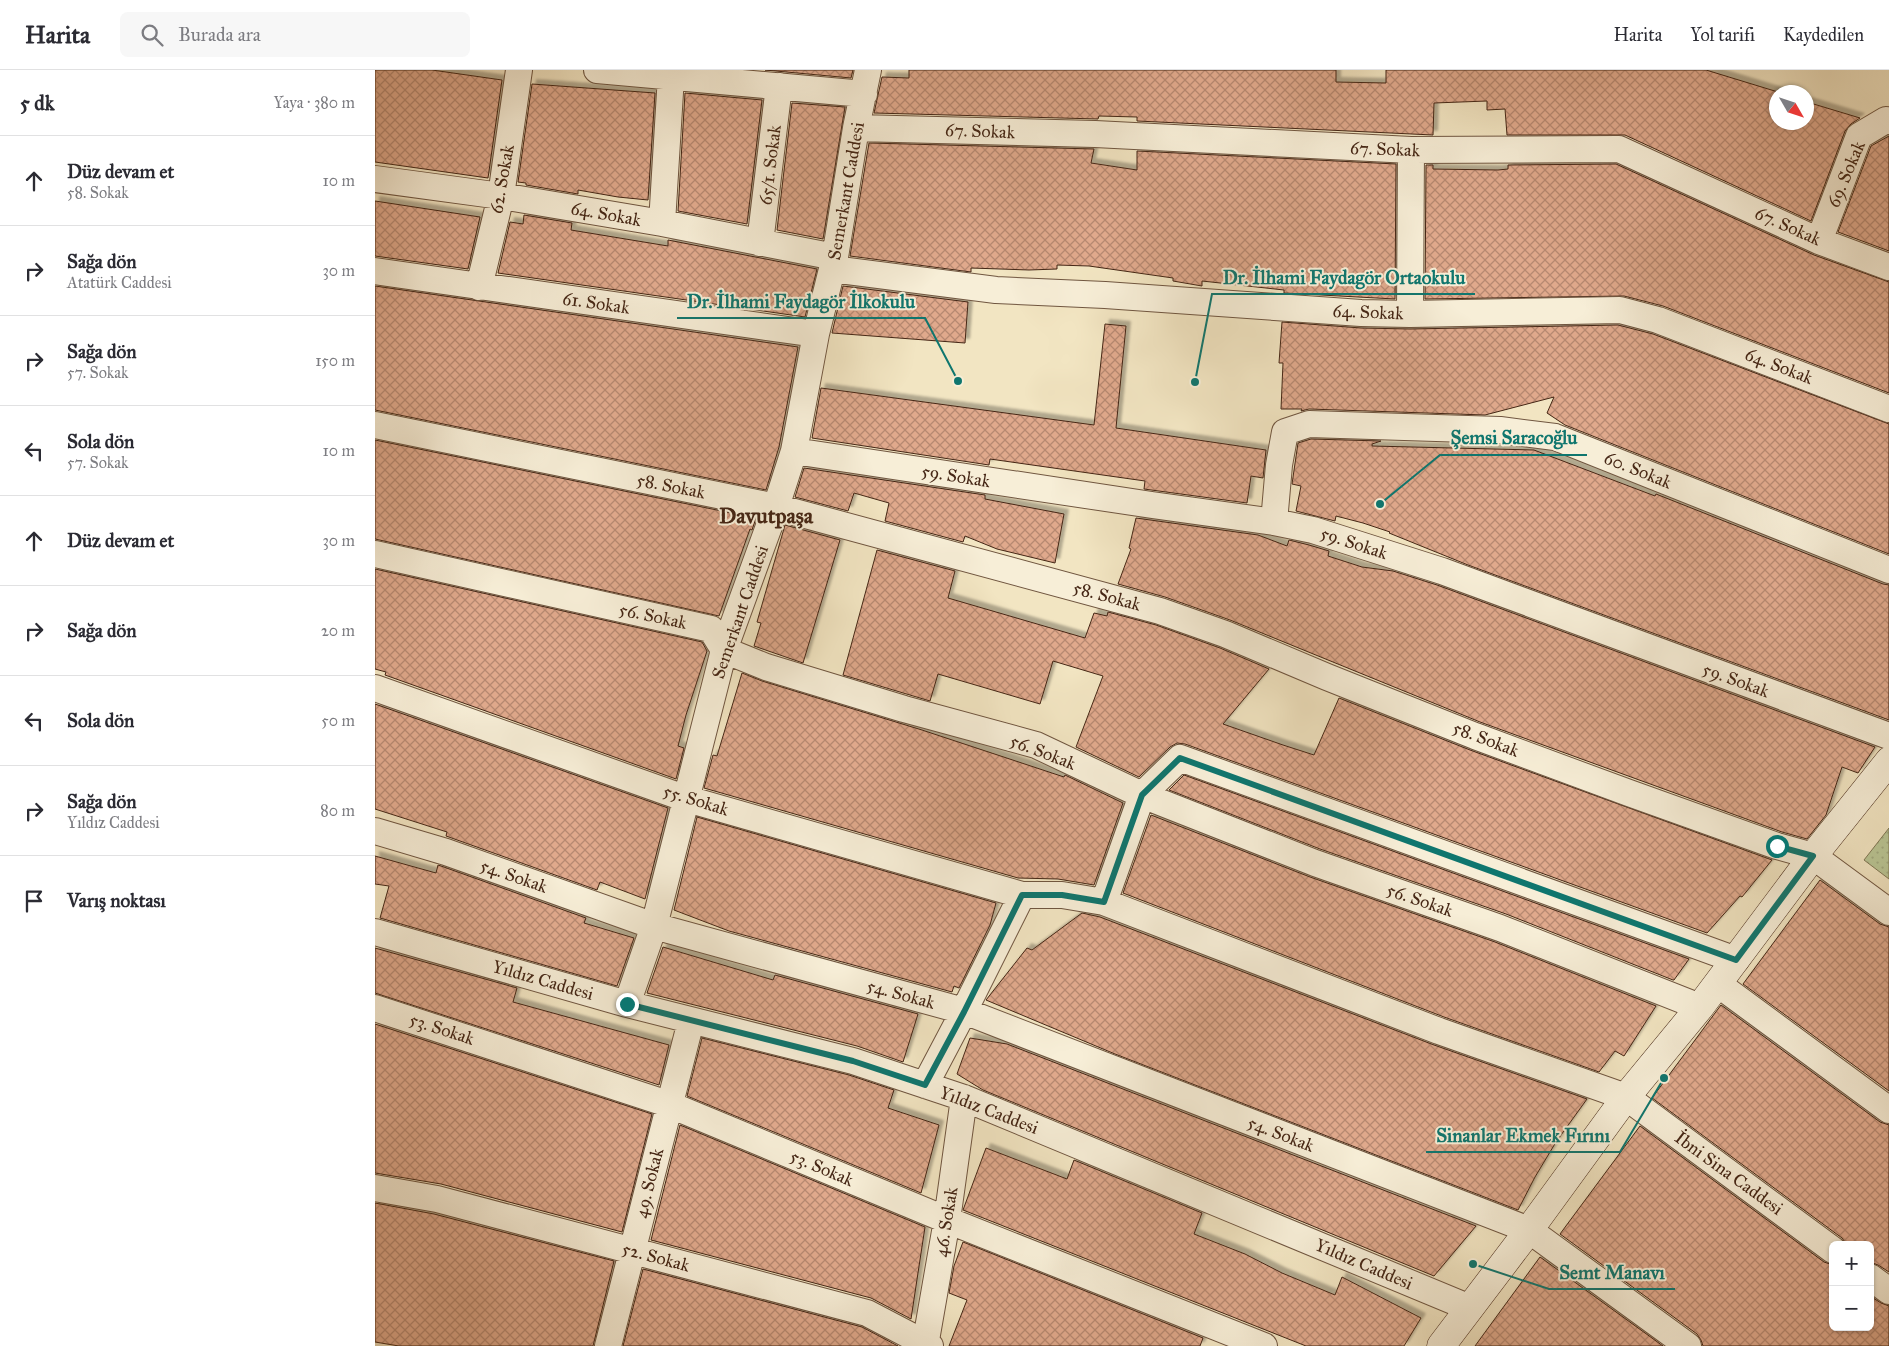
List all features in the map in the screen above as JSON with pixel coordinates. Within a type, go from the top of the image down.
[{"type":"street","name":"62. Sokak","points":[[479,287],[501,196],[519,70]]},
{"type":"street","points":[[597,70],[779,86],[866,82]]},
{"type":"street","points":[[662,223],[671,76]]},
{"type":"street","name":"Semerkant Caddesi","points":[[627,1004],[654,926],[724,650],[776,507],[794,451],[833,263],[856,128],[866,82]]},
{"type":"street","name":"65/1. Sokak","points":[[760,243],[779,86]]},
{"type":"street","name":"69. Sokak","points":[[1819,241],[1859,136],[1886,120],[1889,121]]},
{"type":"street","name":"67. Sokak","points":[[856,128],[1095,134],[1411,150],[1619,149],[1819,241],[1889,267]]},
{"type":"street","points":[[1410,314],[1411,150]]},
{"type":"street","name":"64. Sokak","points":[[375,179],[501,196],[662,223],[760,243],[833,263],[996,290],[1105,295],[1361,313],[1410,314],[1620,310],[1658,320],[1889,410]]},
{"type":"street","name":"61. Sokak","points":[[375,271],[817,334]]},
{"type":"street","name":"60. Sokak","points":[[1274,522],[1279,465],[1285,432],[1309,424],[1500,430],[1555,437],[1889,570]]},
{"type":"street","name":"58. Sokak","points":[[375,425],[776,507],[1160,611],[1225,634],[1475,736],[1777,846],[1813,856]]},
{"type":"street","name":"59. Sokak","points":[[794,451],[1152,506],[1274,522],[1313,530],[1442,571],[1889,736]]},
{"type":"street","name":"56. Sokak","points":[[375,554],[711,629],[724,650],[766,667],[886,704],[1036,745],[1142,795],[1315,863],[1500,928],[1700,1007]]},
{"type":"street","name":"55. Sokak","points":[[375,688],[687,799],[1022,895],[1062,895],[1104,902]]},
{"type":"street","points":[[1104,902],[1142,795],[1180,758],[1736,960]]},
{"type":"street","points":[[1441,1346],[1529,1230],[1626,1096],[1700,1007],[1813,856],[1889,761]]},
{"type":"street","name":"54. Sokak","points":[[375,831],[445,852],[654,926],[964,1012],[1529,1230],[1688,1346]]},
{"type":"street","points":[[1813,856],[1889,912]]},
{"type":"street","points":[[925,1085],[964,1012],[1022,895]]},
{"type":"street","name":"İbni Sina Caddesi","points":[[1104,902],[1439,1031],[1626,1096],[1829,1247]]},
{"type":"street","name":"Yıldız Caddesi","points":[[375,932],[627,1004],[853,1061],[964,1098],[1470,1308]]},
{"type":"street","points":[[1718,984],[1889,1110]]},
{"type":"street","name":"53. Sokak","points":[[375,1008],[668,1104],[947,1220],[1264,1346]]},
{"type":"street","name":"49. Sokak","points":[[608,1346],[668,1104],[691,1021]]},
{"type":"street","name":"46. Sokak","points":[[927,1345],[964,1098]]},
{"type":"street","name":"52. Sokak","points":[[375,1188],[437,1199],[867,1313],[927,1345]]},
{"type":"street","points":[[1874,1280],[1889,1291]]},
{"type":"green space","points":[[1889,828],[1889,879],[1864,860]]},
{"type":"building","points":[[375,70],[432,70],[502,80],[488,178],[375,162]]},
{"type":"building","points":[[765,70],[853,70],[851,78]]},
{"type":"building","points":[[909,70],[1336,70],[1336,82],[1386,83],[1386,70],[1706,70],[1769,89],[1769,130],[1814,130],[1814,104],[1860,118],[1845,131],[1811,221],[1625,135],[1507,135],[1505,109],[1487,110],[1487,101],[1434,103],[1433,135],[1137,121],[1137,117],[1099,116],[1098,119],[874,113],[882,77],[909,78]]},
{"type":"building","points":[[532,84],[655,93],[648,200],[578,190],[578,194],[518,182]]},
{"type":"building","points":[[685,93],[762,100],[747,224],[678,211]]},
{"type":"building","points":[[792,103],[845,107],[823,239],[777,230]]},
{"type":"building","points":[[1889,136],[1889,251],[1838,232],[1871,146]]},
{"type":"building","points":[[869,143],[1094,149],[1091,163],[1137,170],[1137,151],[1396,164],[1395,299],[1284,293],[1284,290],[1202,281],[1202,286],[1173,281],[1173,278],[1089,266],[1057,265],[1057,269],[1029,270],[971,268],[971,272],[850,256]]},
{"type":"building","points":[[1616,164],[1814,255],[1889,282],[1889,393],[1663,306],[1624,296],[1425,299],[1426,165],[1433,165],[1433,169],[1498,170],[1508,169],[1508,165]]},
{"type":"building","points":[[375,201],[480,217],[468,269],[375,256]]},
{"type":"building","points":[[524,215],[572,223],[571,230],[668,246],[668,240],[817,269],[805,317],[498,273],[510,222],[523,224]]},
{"type":"building","points":[[375,286],[798,347],[779,447],[766,490],[375,410]]},
{"type":"building","points":[[843,286],[968,302],[965,343],[832,333]]},
{"type":"building","points":[[1282,322],[1361,328],[1410,329],[1618,325],[1653,334],[1889,424],[1889,554],[1565,425],[1547,413],[1554,397],[1485,415],[1281,409],[1283,363],[1279,363]]},
{"type":"building","points":[[1105,324],[1126,326],[1116,428],[1266,450],[1263,478],[1251,476],[1247,503],[1144,489],[1145,481],[990,459],[989,465],[812,438],[821,388],[1094,425]]},
{"type":"building","points":[[1311,439],[1381,441],[1372,444],[1372,446],[1534,450],[1655,496],[1656,494],[1889,585],[1889,720],[1468,565],[1390,532],[1336,516],[1335,521],[1296,511],[1301,486],[1292,484],[1298,443]]},
{"type":"building","points":[[375,440],[756,518],[752,530],[750,529],[719,616],[375,539]]},
{"type":"building","points":[[804,468],[985,495],[985,499],[1064,514],[1055,563],[997,549],[965,536],[963,542],[885,521],[889,503],[854,493],[848,511],[795,497]]},
{"type":"building","points":[[1136,518],[1258,535],[1287,546],[1289,540],[1329,551],[1328,556],[1362,567],[1393,571],[1437,585],[1875,747],[1858,773],[1842,767],[1826,815],[1807,839],[1782,832],[1480,722],[1230,620],[1165,597],[1118,584],[1131,549],[1129,548]]},
{"type":"building","points":[[785,525],[840,540],[803,663],[754,646],[761,623],[757,622]]},
{"type":"building","points":[[877,550],[955,571],[948,598],[1085,638],[1094,613],[1107,616],[1108,612],[1156,625],[1220,648],[1269,669],[1223,724],[1283,745],[1314,755],[1339,698],[1470,750],[1772,860],[1742,897],[1740,896],[1707,933],[1185,744],[1177,743],[1170,747],[1139,777],[1076,747],[1103,676],[1053,661],[1040,704],[938,674],[930,701],[843,675]]},
{"type":"building","points":[[375,569],[702,642],[707,651],[678,746],[684,748],[676,779],[385,675],[386,672],[375,669]]},
{"type":"building","points":[[742,673],[1064,777],[1065,775],[1123,803],[1094,885],[1058,879],[1018,878],[704,788],[713,755],[717,756]]},
{"type":"building","points":[[375,704],[668,808],[645,899],[600,882],[597,890],[446,836],[447,832],[375,809]]},
{"type":"building","points":[[1184,775],[1689,959],[1673,980],[1506,914],[1320,849],[1169,790]]},
{"type":"building","points":[[1151,815],[1310,877],[1495,942],[1656,1006],[1624,1056],[1615,1051],[1599,1072],[1444,1017],[1123,893]]},
{"type":"building","points":[[697,817],[996,903],[990,925],[959,988],[954,986],[952,992],[729,931],[674,910]]},
{"type":"building","points":[[375,856],[436,873],[438,865],[586,918],[584,923],[634,938],[617,986],[380,918],[389,886],[375,884]]},
{"type":"building","points":[[1820,880],[1880,924],[1889,927],[1889,1091],[1743,984]]},
{"type":"building","points":[[1082,913],[1100,917],[1434,1045],[1587,1099],[1556,1142],[1518,1210],[1115,1054],[986,1000],[1027,948],[1032,950]]},
{"type":"building","points":[[663,947],[773,980],[775,975],[918,1014],[903,1062],[857,1046],[647,993]]},
{"type":"building","points":[[375,948],[517,988],[513,1002],[669,1045],[659,1085],[375,993]]},
{"type":"building","points":[[1721,1005],[1880,1122],[1889,1125],[1889,1272],[1874,1264],[1874,1241],[1844,1241],[1652,1098]]},
{"type":"building","points":[[375,1024],[652,1114],[622,1232],[441,1184],[375,1173]]},
{"type":"building","points":[[702,1038],[849,1075],[894,1090],[888,1108],[939,1125],[921,1193],[687,1096]]},
{"type":"building","points":[[970,1038],[1007,1044],[1476,1226],[1434,1276],[983,1090],[957,1074]]},
{"type":"building","points":[[680,1125],[925,1227],[911,1319],[871,1298],[651,1240]]},
{"type":"building","points":[[1640,1126],[1824,1262],[1829,1264],[1829,1331],[1874,1331],[1874,1299],[1889,1306],[1889,1346],[1703,1346],[1697,1334],[1560,1234]]},
{"type":"building","points":[[986,1148],[1067,1179],[1074,1160],[1202,1213],[1194,1234],[1245,1254],[1282,1273],[1335,1295],[1342,1277],[1421,1318],[1404,1346],[1306,1346],[963,1210]]},
{"type":"building","points":[[375,1203],[434,1214],[614,1261],[593,1346],[399,1346],[375,1342]]},
{"type":"building","points":[[963,1242],[1203,1338],[1200,1346],[949,1346],[967,1300],[949,1293],[954,1266]]},
{"type":"building","points":[[1540,1257],[1663,1346],[1475,1346]]},
{"type":"building","points":[[643,1269],[862,1327],[898,1346],[623,1346]]},
{"type":"place","name":"Dr. İlhami Faydagör İlkokulu","points":[[958,381]]},
{"type":"place","name":"Dr. İlhami Faydagör Ortaokulu","points":[[1195,382]]},
{"type":"place","name":"Şemsi Saracoğlu","points":[[1380,504]]},
{"type":"place","name":"Sinanlar Ekmek Fırını","points":[[1664,1078]]},
{"type":"place","name":"Semt Manavı","points":[[1473,1264]]},
{"type":"district","name":"Davutpaşa","points":[[766,515]]},
{"type":"route","points":[[627,1004],[853,1061],[925,1085],[964,1012],[1022,895],[1062,895],[1104,902],[1142,795],[1180,758],[1736,960],[1813,856],[1777,846]]}]
